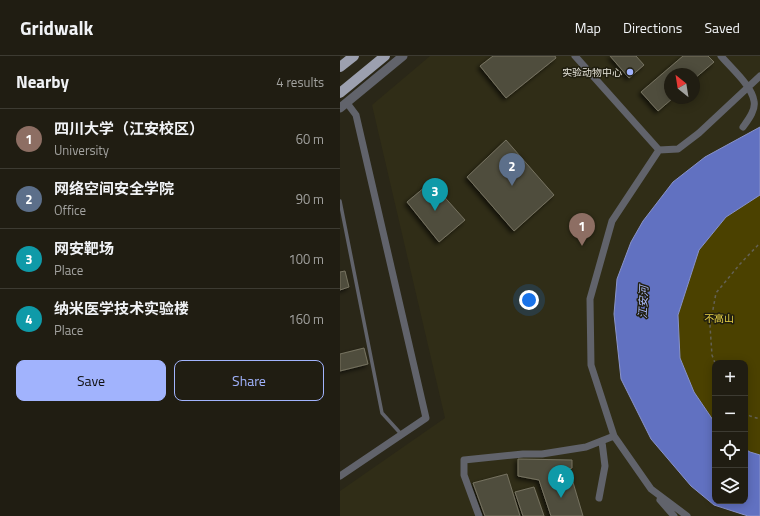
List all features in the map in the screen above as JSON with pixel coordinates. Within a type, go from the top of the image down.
[{"type":"main road","points":[[340,67],[354,56]]},
{"type":"main road","points":[[340,93],[385,56]]},
{"type":"street","points":[[340,476],[426,418],[356,115],[344,106],[403,56]]},
{"type":"street","points":[[575,56],[659,150]]},
{"type":"street","points":[[721,56],[748,87],[755,102],[753,110],[743,127]]},
{"type":"street","points":[[659,150],[678,149],[699,133],[760,76]]},
{"type":"street","points":[[659,150],[612,221],[590,299],[591,365],[614,436],[651,489],[674,516]]},
{"type":"street","points":[[479,516],[464,475],[464,460],[523,454],[542,454],[586,447],[614,436]]},
{"type":"street","points":[[599,498],[605,466],[602,442]]},
{"type":"street","points":[[651,489],[687,516]]},
{"type":"lane","points":[[340,202],[382,413],[402,435]]},
{"type":"path","points":[[714,360],[712,356],[710,326],[716,293],[760,243]]},
{"type":"path","points":[[748,414],[760,419]]},
{"type":"shaded area","points":[[430,56],[760,56],[760,516],[340,516],[340,491],[445,418],[372,105]]},
{"type":"green space","name":"不高山","points":[[760,195],[760,455],[748,451],[748,360],[712,360],[712,419],[694,392],[680,358],[678,315],[699,250],[726,217]]},
{"type":"water","name":"江安河","points":[[760,127],[760,195],[726,217],[699,250],[678,315],[680,358],[694,392],[712,419],[712,503],[691,486],[651,439],[621,379],[614,314],[617,279],[631,242],[643,221],[673,182],[705,157]]},
{"type":"water","points":[[748,451],[760,455],[760,516],[748,516],[713,504],[748,504]]},
{"type":"building","points":[[493,56],[555,56],[556,58],[506,98],[480,66]]},
{"type":"building","name":"实验动物中心","points":[[610,56],[636,56],[644,65],[629,78]]},
{"type":"building","points":[[683,56],[708,56],[714,62],[700,74],[700,68],[669,68]]},
{"type":"building","points":[[664,72],[664,104],[666,104],[658,111],[641,92]]},
{"type":"building","points":[[506,140],[554,195],[514,231],[467,177]]},
{"type":"building","points":[[431,182],[465,220],[439,242],[407,202]]},
{"type":"building","points":[[345,271],[349,287],[340,290],[340,272]]},
{"type":"building","points":[[364,348],[368,364],[340,371],[340,354]]},
{"type":"building","points":[[518,459],[572,460],[572,468],[563,471],[561,481],[572,479],[583,516],[551,516],[539,480],[518,476]]},
{"type":"building","points":[[507,474],[520,516],[485,516],[473,483]]},
{"type":"building","points":[[534,487],[544,516],[523,516],[515,492]]},
{"type":"place","name":"实验动物中心","points":[[630,72]]},
{"type":"place","name":"网络空间安全学院","points":[[512,186]]},
{"type":"place","name":"网安靶场","points":[[435,211]]},
{"type":"place","name":"四川大学（江安校区）","points":[[582,246]]},
{"type":"place","name":"纳米医学技术实验楼","points":[[561,498]]}]
